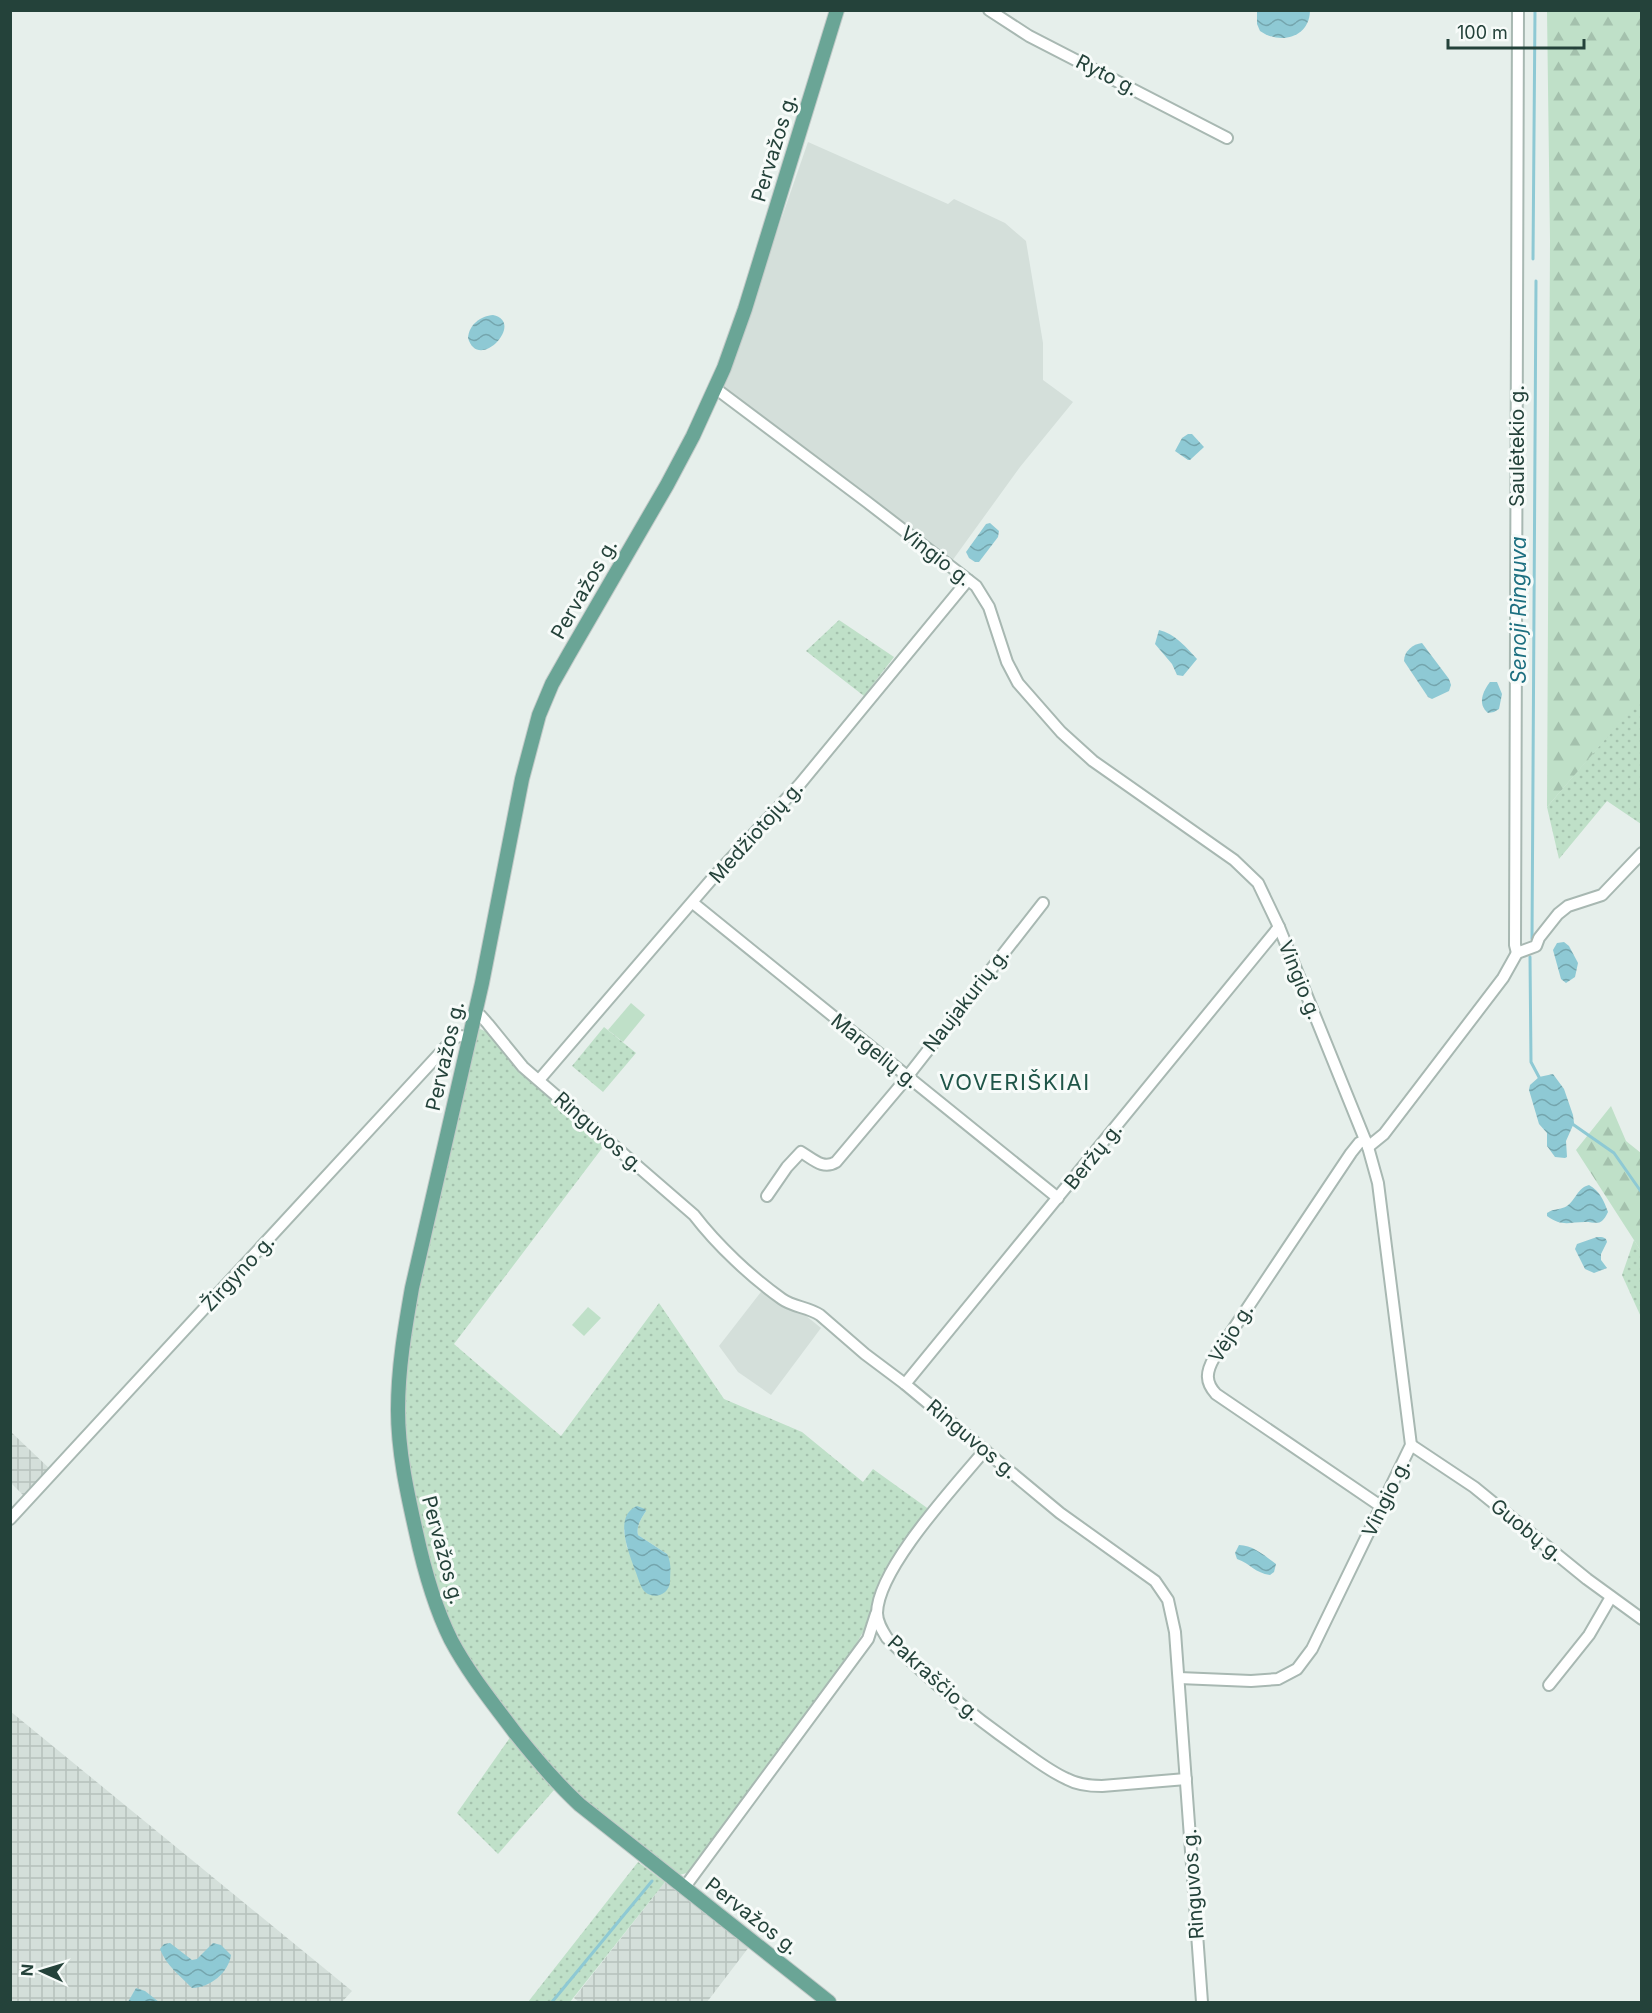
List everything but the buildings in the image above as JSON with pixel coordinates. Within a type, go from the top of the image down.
[{"type":"main road","name":"Pervažos g.","points":[[829,2002],[580,1805],[560,1787],[482,1690],[464,1663],[441,1618],[421,1554],[408,1494],[398,1411],[404,1330],[412,1287],[475,1014],[522,778],[539,715],[564,664],[667,485],[715,388],[745,309],[837,10]]},
{"type":"street","name":"Ryto g.","points":[[989,10],[1029,36],[1227,138]]},
{"type":"street","name":"Saulėtekio g.","points":[[1517,953],[1515,945],[1518,10]]},
{"type":"street","name":"Vingio g.","points":[[715,388],[968,580],[983,595],[989,607],[1007,662],[1018,683],[1061,732],[1093,761],[1234,860],[1258,883],[1279,927],[1367,1143],[1378,1183],[1411,1445],[1312,1649],[1297,1669],[1287,1675],[1267,1680],[1179,1678]]},
{"type":"street","name":"Medžiotojų g.","points":[[539,1080],[711,880],[800,784],[968,580]]},
{"type":"street","points":[[1367,1143],[1384,1134],[1392,1125],[1503,978],[1517,953],[1536,946],[1551,922],[1568,906],[1602,895],[1641,853]]},
{"type":"street","name":"Margelių g.","points":[[693,903],[1058,1198]]},
{"type":"street","name":"Naujakurių g.","points":[[767,1196],[787,1167],[801,1152],[823,1166],[830,1166],[837,1162],[900,1086],[1043,903]]},
{"type":"street","name":"Beržų g.","points":[[905,1384],[1279,927]]},
{"type":"street","name":"Ringuvos g.","points":[[475,1014],[481,1016],[511,1053],[539,1080],[694,1215],[713,1240],[771,1290],[791,1304],[820,1315],[1060,1513],[1143,1571],[1163,1589],[1172,1614],[1179,1678],[1202,2002]]},
{"type":"street","name":"Žirgyno g.","points":[[10,1519],[453,1039],[459,1036],[470,1036]]},
{"type":"street","name":"Vėjo g.","points":[[1367,1143],[1351,1152],[1214,1358],[1207,1374],[1210,1388],[1216,1394],[1382,1507]]},
{"type":"street","name":"Guobų g.","points":[[1411,1445],[1474,1486],[1641,1619]]},
{"type":"street","name":"Pakraščio g.","points":[[985,1450],[900,1556],[885,1585],[877,1611],[878,1622],[887,1638],[937,1686],[1051,1771],[1067,1779],[1089,1786],[1186,1779]]},
{"type":"street","points":[[1550,1684],[1589,1635],[1611,1597]]},
{"type":"street","points":[[684,1888],[868,1639],[877,1611]]},
{"type":"street","points":[[868,1639],[887,1638]]},
{"type":"shaded area","points":[[808,142],[948,204],[954,199],[1005,223],[1026,241],[1043,343],[1043,380],[1073,402],[1020,467],[952,561],[723,387]]},
{"type":"shaded area","points":[[767,1284],[821,1328],[771,1395],[738,1372],[719,1346]]},
{"type":"shaded area","points":[[10,1431],[51,1470],[25,1497],[11,1483]]},
{"type":"shaded area","points":[[10,1711],[352,1991],[342,2002],[11,2002]]},
{"type":"shaded area","points":[[665,1882],[749,1947],[707,2002],[579,2002],[574,1998]]},
{"type":"green space","points":[[1547,11],[1641,11],[1642,697],[1547,807],[1550,241]]},
{"type":"green space","points":[[839,620],[894,657],[864,696],[806,651]]},
{"type":"green space","points":[[1641,697],[1641,824],[1607,801],[1559,859],[1547,807]]},
{"type":"green space","points":[[631,1003],[645,1015],[623,1042],[608,1030]]},
{"type":"green space","points":[[604,1027],[636,1053],[603,1092],[572,1066]]},
{"type":"green space","points":[[480,1029],[490,1033],[606,1143],[454,1344],[561,1436],[659,1303],[724,1399],[802,1432],[863,1482],[873,1469],[930,1510],[893,1559],[866,1627],[849,1656],[687,1873],[679,1875],[563,1783],[482,1682],[460,1645],[441,1603],[427,1560],[403,1435],[404,1381],[415,1300],[477,1031]],"holes":[[[646,1511],[638,1526],[638,1535],[667,1554],[627,1548],[624,1530]]]},
{"type":"green space","points":[[1611,1106],[1626,1141],[1641,1153],[1641,1251],[1576,1150]]},
{"type":"green space","points":[[1634,1240],[1641,1251],[1641,1317],[1622,1275]]},
{"type":"green space","points":[[588,1307],[601,1318],[584,1336],[572,1325]]},
{"type":"green space","points":[[511,1736],[554,1790],[498,1854],[457,1813]]},
{"type":"green space","points":[[638,1862],[665,1882],[570,2002],[528,2002]]},
{"type":"water","points":[[1257,11],[1310,11],[1305,27],[1299,33],[1276,38],[1260,31],[1257,24]]},
{"type":"water","points":[[493,315],[502,319],[504,326],[502,335],[489,348],[481,350],[473,347],[468,338],[473,325],[484,317]]},
{"type":"water","points":[[1192,434],[1204,447],[1190,460],[1175,451],[1182,438]]},
{"type":"water","points":[[990,523],[999,531],[998,537],[979,562],[975,562],[966,552],[986,524]]},
{"type":"water","points":[[1159,630],[1175,638],[1197,659],[1183,676],[1177,675],[1172,664],[1155,644]]},
{"type":"water","points":[[1422,643],[1451,685],[1449,691],[1432,699],[1428,697],[1404,661],[1410,649]]},
{"type":"water","points":[[1490,682],[1497,682],[1502,694],[1499,709],[1488,713],[1482,702],[1483,693]]},
{"type":"water","points":[[1564,942],[1569,946],[1578,963],[1575,977],[1566,983],[1561,979],[1553,950],[1557,943]]},
{"type":"water","points":[[1553,1074],[1564,1089],[1573,1115],[1574,1123],[1566,1141],[1567,1157],[1565,1158],[1555,1157],[1547,1146],[1547,1133],[1539,1124],[1529,1090],[1530,1085],[1539,1077]]},
{"type":"water","points":[[1589,1185],[1599,1193],[1608,1212],[1601,1222],[1561,1223],[1547,1216],[1550,1211],[1567,1206],[1582,1189]]},
{"type":"water","points":[[1597,1237],[1607,1240],[1601,1260],[1607,1268],[1594,1273],[1585,1269],[1575,1249],[1577,1244]]},
{"type":"water","points":[[637,1506],[646,1511],[638,1526],[638,1535],[667,1554],[670,1561],[669,1586],[664,1593],[657,1596],[645,1592],[642,1587],[627,1545],[624,1526],[626,1518]]},
{"type":"water","points":[[1239,1545],[1254,1549],[1276,1564],[1274,1572],[1270,1575],[1265,1574],[1237,1559],[1235,1553]]},
{"type":"water","points":[[170,1943],[192,1960],[197,1959],[213,1943],[221,1945],[231,1955],[227,1967],[218,1978],[205,1985],[192,1988],[174,1970],[160,1949],[164,1944]]},
{"type":"water","points":[[136,1988],[145,1991],[159,2002],[128,2002]]},
{"type":"waterway","name":"Senoji Ringuva","points":[[1533,259],[1535,10]]},
{"type":"waterway","name":"Senoji Ringuva","points":[[1532,939],[1536,281]]},
{"type":"waterway","name":"Senoji Ringuva","points":[[1530,957],[1531,1062],[1540,1079]]},
{"type":"waterway","name":"Senoji Ringuva","points":[[1571,1123],[1614,1153],[1642,1193]]},
{"type":"waterway","points":[[552,2002],[652,1881]]},
{"type":"district","name":"VOVERIŠKIAI","points":[[1015,1082]]}]
